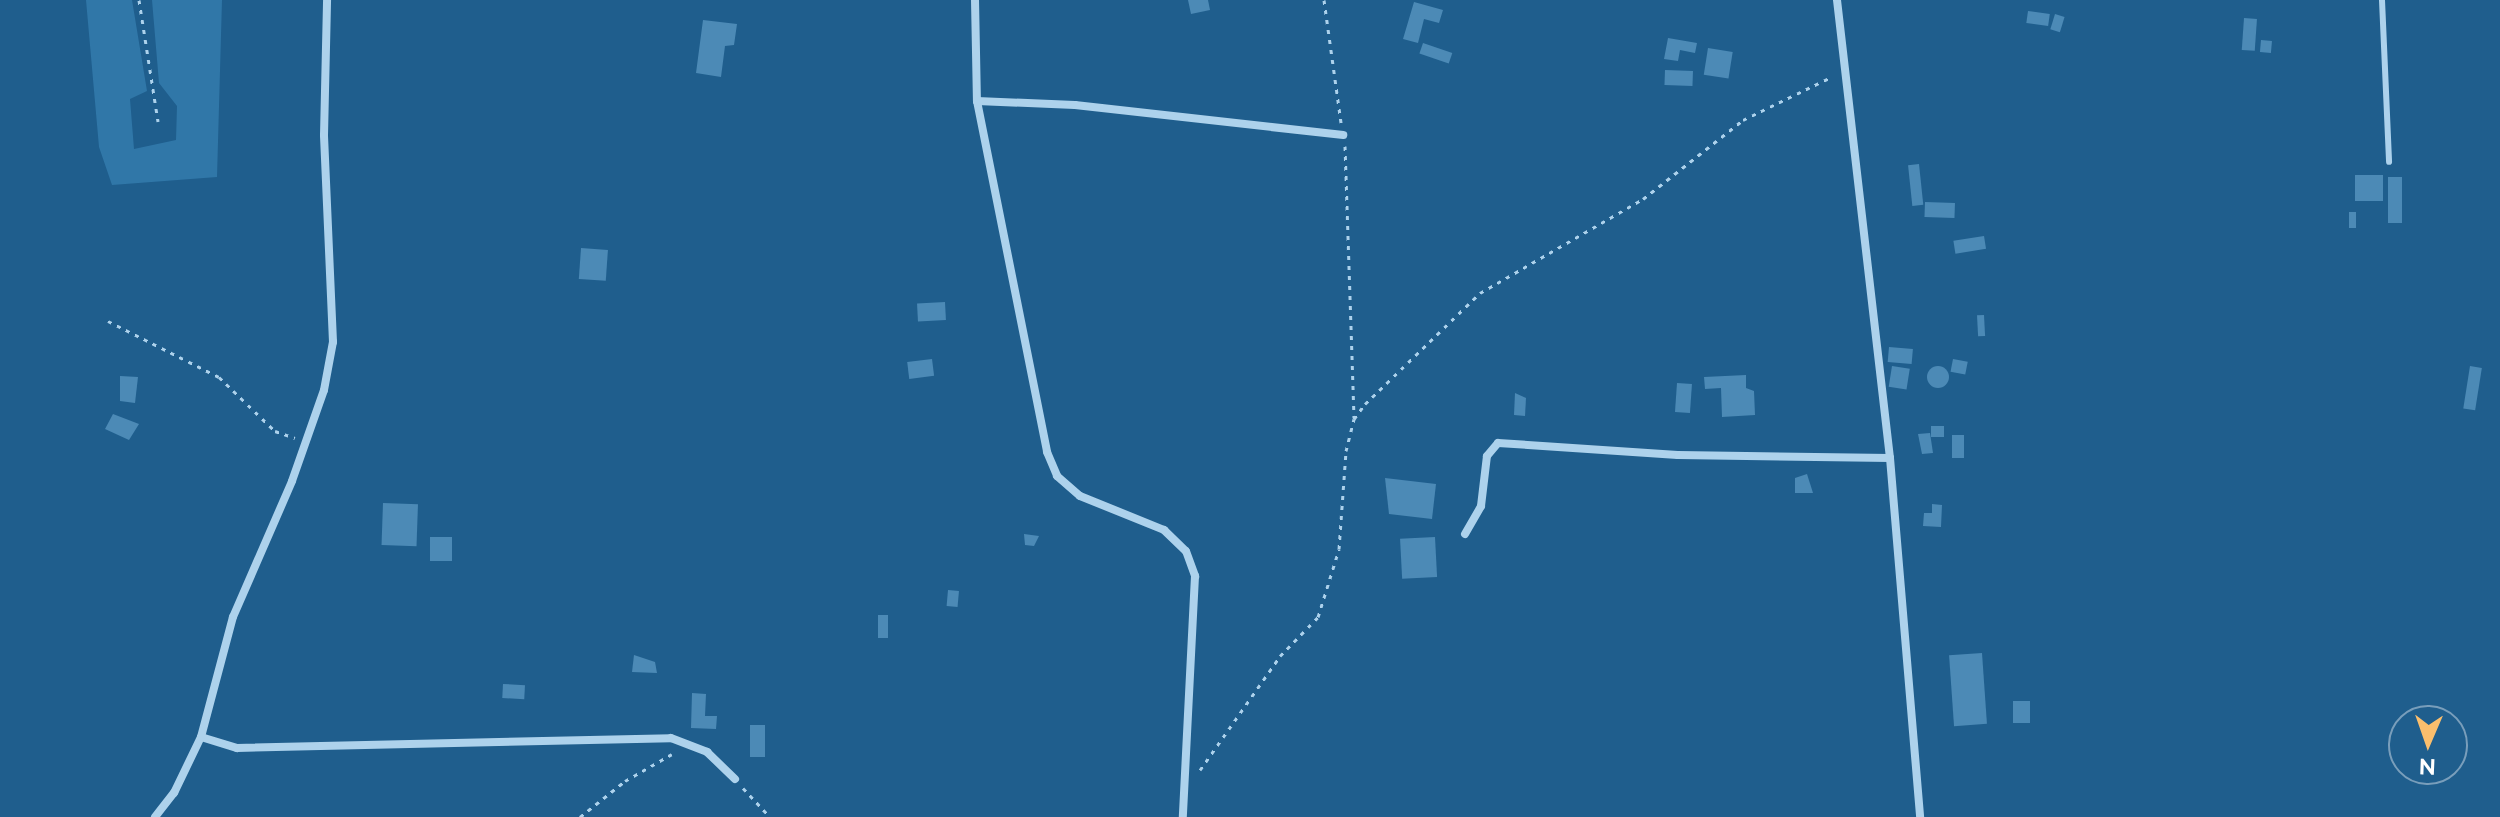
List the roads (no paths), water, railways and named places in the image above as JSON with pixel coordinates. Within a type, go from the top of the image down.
[{"type":"street","points":[[155,817],[174,793],[201,737],[233,617],[306,441],[333,342],[324,105],[327,0]]},
{"type":"street","points":[[975,0],[977,101],[1036,406],[1057,476],[1080,496],[1164,530],[1186,551],[1195,576],[1183,817]]},
{"type":"street","points":[[1837,0],[1890,458],[1920,817]]},
{"type":"street","points":[[977,101],[1075,105],[1343,135]]},
{"type":"street","points":[[1465,534],[1481,506],[1487,456],[1498,443],[1678,455],[1890,458]]},
{"type":"street","points":[[201,737],[237,748],[549,737],[671,738],[690,743],[735,779]]},
{"type":"lane","points":[[2382,0],[2389,162]]}]
